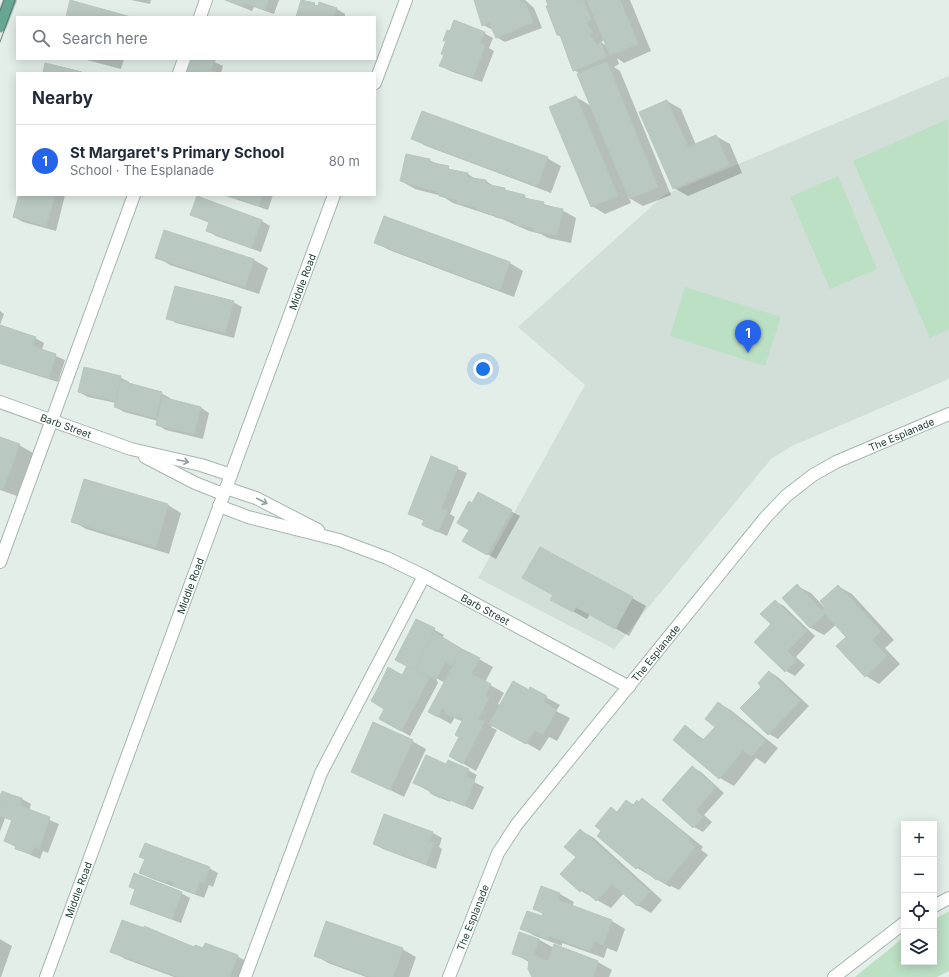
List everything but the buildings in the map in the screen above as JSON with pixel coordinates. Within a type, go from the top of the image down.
[{"type":"main road","points":[[0,26],[10,0]]},
{"type":"street","points":[[200,16],[206,0]]},
{"type":"street","points":[[376,80],[406,0]]},
{"type":"street","points":[[179,72],[184,60]]},
{"type":"street","points":[[0,562],[134,196]]},
{"type":"street","name":"Middle Road","points":[[46,977],[334,196]]},
{"type":"street","name":"Barb Street","points":[[0,402],[131,449],[201,465],[231,475]]},
{"type":"street","name":"The Esplanade","points":[[449,977],[498,853],[517,824],[765,518],[786,496],[810,477],[836,462],[949,414]]},
{"type":"street","name":"Barb Street","points":[[131,449],[223,496],[248,517],[339,540]]},
{"type":"street","name":"Barb Street","points":[[223,496],[256,498],[339,540],[387,558],[424,576],[629,687]]},
{"type":"street","points":[[245,977],[321,773],[424,576]]},
{"type":"street","points":[[937,904],[949,898]]},
{"type":"street","points":[[834,977],[901,925]]},
{"type":"shaded area","points":[[949,76],[949,379],[792,446],[771,459],[614,649],[478,578],[585,385],[518,327],[664,195]]},
{"type":"green space","points":[[948,119],[949,329],[930,338],[853,161]]},
{"type":"green space","points":[[838,176],[877,269],[830,289],[790,197]]},
{"type":"green space","points":[[685,287],[781,317],[765,366],[670,336]]},
{"type":"green space","points":[[949,911],[949,971],[937,977],[855,977],[901,939],[901,965],[937,965],[937,918]]},
{"type":"tram line","points":[[0,11],[4,0]]},
{"type":"tram line","points":[[0,42],[15,0]]},
{"type":"place","name":"St Margaret's Primary School","points":[[748,353]]}]
